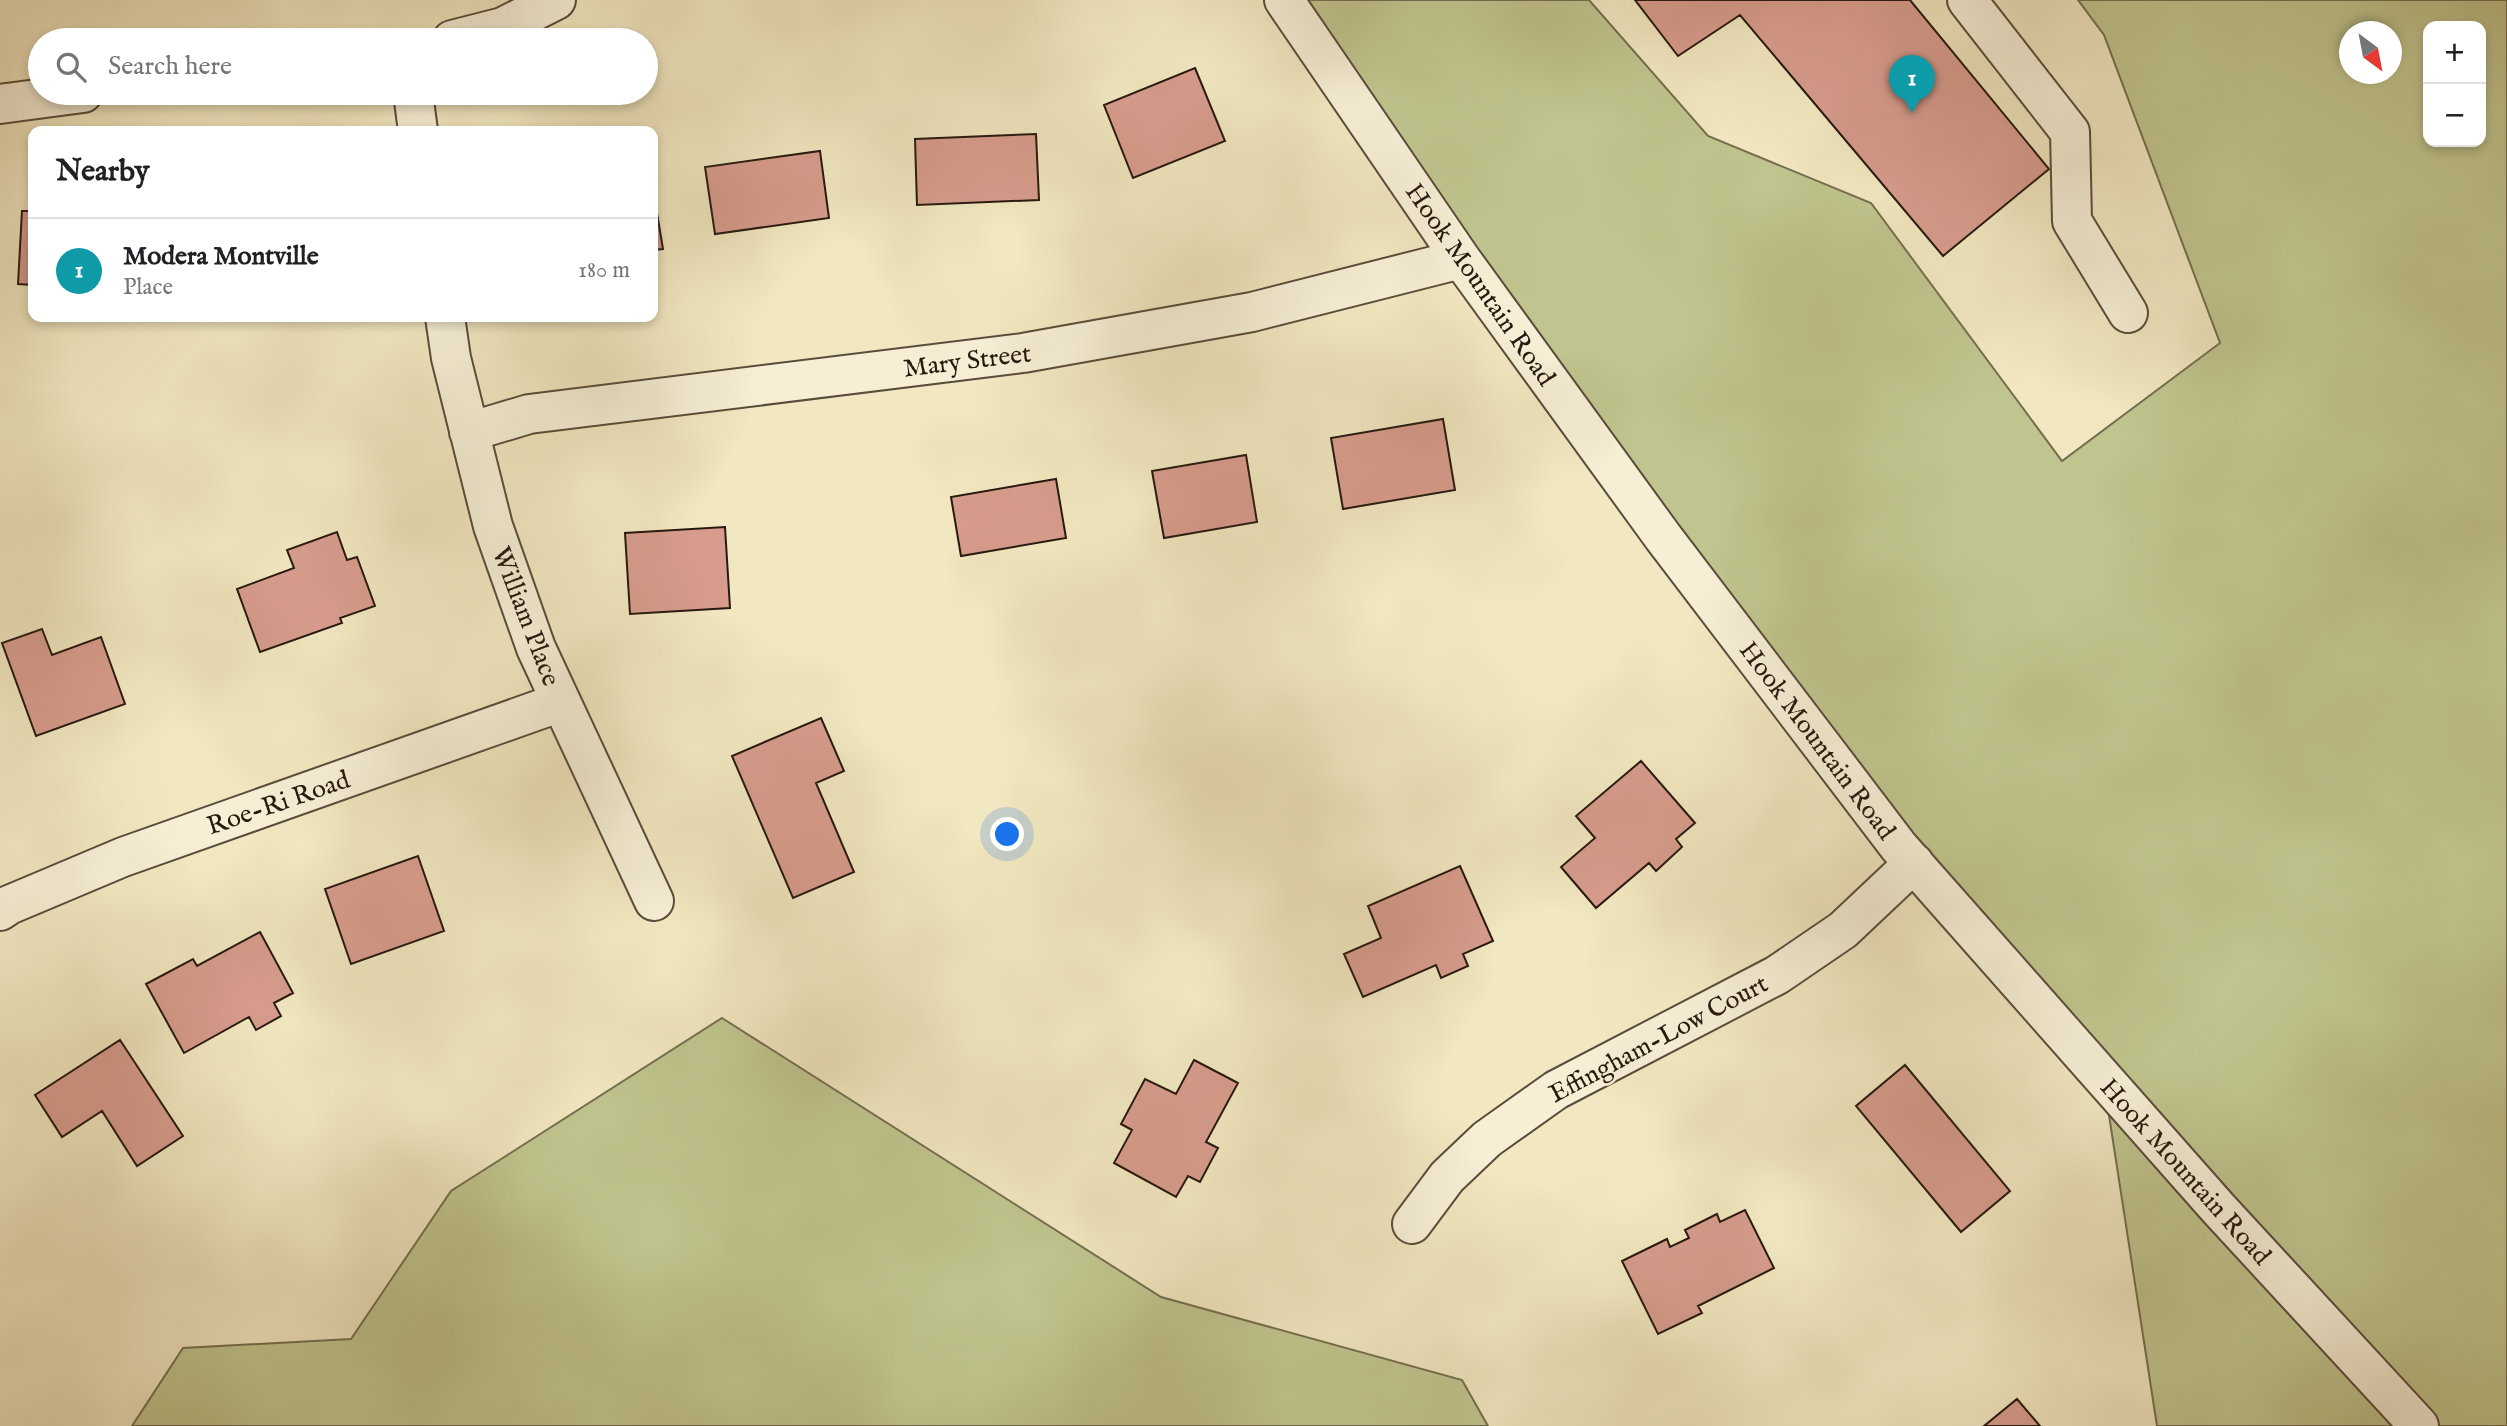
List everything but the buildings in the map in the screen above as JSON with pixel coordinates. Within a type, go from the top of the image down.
[{"type":"street","points":[[499,28],[555,0]]},
{"type":"street","name":"Hook Mountain Road","points":[[1284,0],[1461,258],[1663,537],[1914,863],[2218,1208],[2419,1426]]},
{"type":"street","points":[[1967,0],[2070,132],[2072,221],[2128,313]]},
{"type":"street","points":[[0,104],[28,100]]},
{"type":"street","points":[[415,105],[417,126]]},
{"type":"street","name":"Mary Street","points":[[469,432],[528,414],[1023,353],[1252,312],[1461,258]]},
{"type":"street","name":"William Place","points":[[446,322],[451,358],[493,526],[536,648],[654,901]]},
{"type":"street","name":"Roe-Ri Road","points":[[0,911],[123,857],[561,702]]},
{"type":"street","name":"Effingham-Low Court","points":[[1412,1224],[1447,1177],[1487,1139],[1556,1090],[1777,975],[1843,930],[1914,863]]},
{"type":"green space","points":[[1280,0],[1589,0],[1708,136],[1871,203],[2062,461],[2220,343],[2104,35],[2078,0],[2507,0],[2507,1426],[2157,1426],[2100,1057],[1671,559]]},
{"type":"green space","points":[[722,1018],[1161,1297],[1462,1380],[1488,1426],[132,1426],[183,1348],[351,1339],[451,1191]]},
{"type":"place","name":"Modera Montville","points":[[1912,113]]}]
